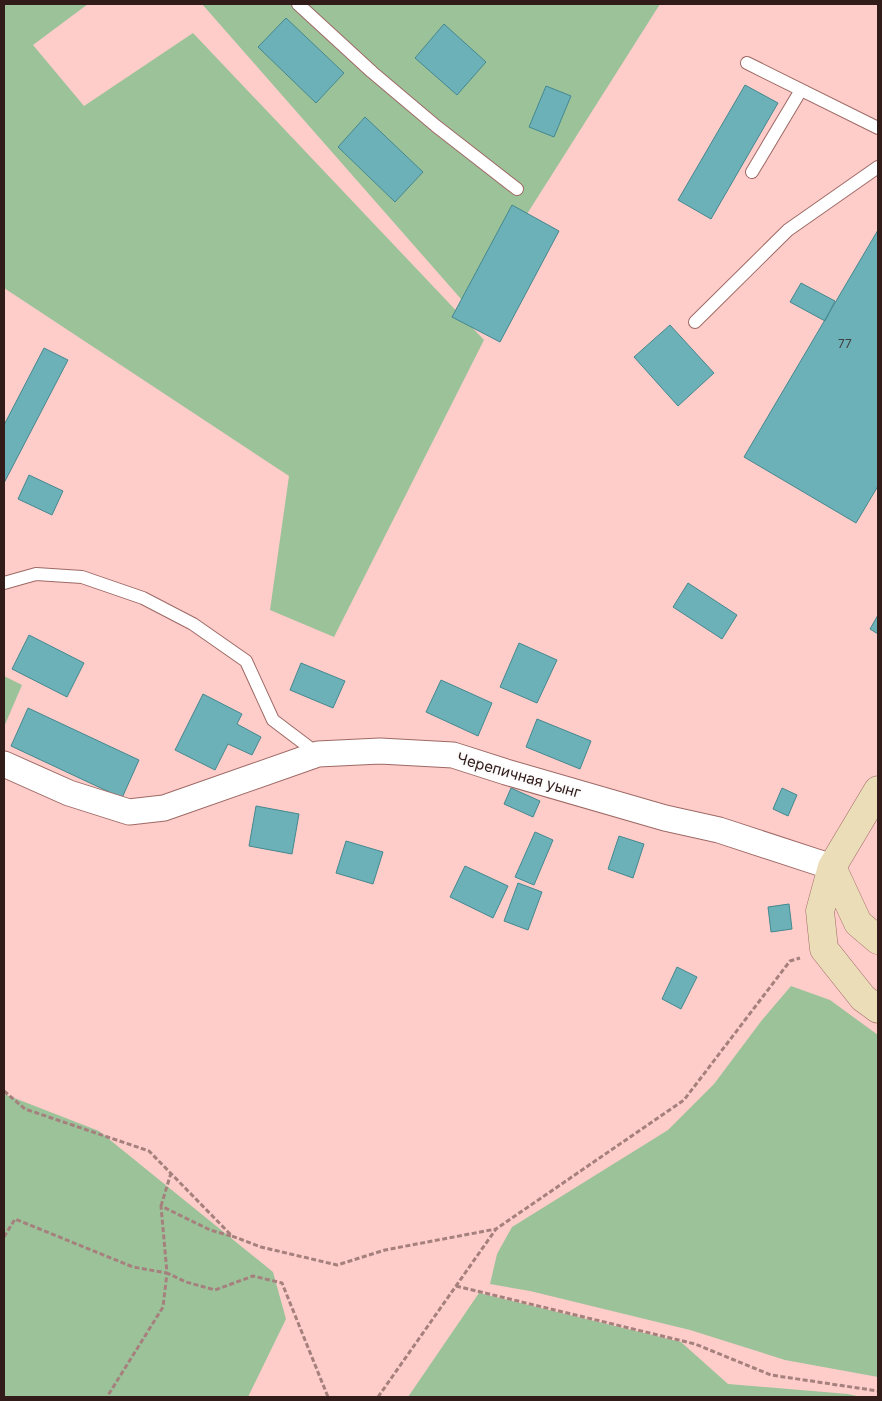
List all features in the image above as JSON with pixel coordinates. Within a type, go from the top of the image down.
[{"type":"main road","points":[[878,790],[832,867],[820,911],[824,949],[863,998],[878,1009]]},
{"type":"main road","points":[[832,867],[858,923],[878,940]]},
{"type":"street","name":"Черепичная уынг","points":[[4,764],[69,793],[129,812],[164,808],[318,754],[380,750],[453,755],[656,815],[719,830],[832,867]]},
{"type":"lane","points":[[298,4],[372,72],[436,126],[516,189]]},
{"type":"lane","points":[[747,63],[878,128]]},
{"type":"lane","points":[[752,172],[801,90]]},
{"type":"lane","points":[[695,322],[788,230],[878,167]]},
{"type":"lane","points":[[4,582],[36,574],[82,577],[143,598],[193,624],[246,661],[273,720],[318,754]]},
{"type":"path","points":[[378,1397],[496,1229],[684,1100],[790,961],[824,949]]},
{"type":"path","points":[[4,1090],[25,1110],[150,1150],[232,1236]]},
{"type":"path","points":[[108,1397],[163,1307],[167,1273],[161,1206],[171,1173]]},
{"type":"path","points":[[161,1206],[210,1230],[261,1247],[337,1265],[385,1250],[496,1229]]},
{"type":"path","points":[[4,1237],[15,1219],[133,1267],[167,1273],[186,1282],[215,1290],[253,1276],[282,1283],[328,1397]]},
{"type":"path","points":[[456,1286],[695,1344],[771,1375],[878,1391]]},
{"type":"green space","points":[[4,4],[88,4],[33,45],[84,106],[193,33],[484,340],[334,637],[270,610],[289,476],[4,288]]},
{"type":"green space","points":[[202,4],[660,4],[468,307]]},
{"type":"green space","points":[[4,676],[22,685],[4,727]]},
{"type":"green space","points":[[791,986],[830,1000],[878,1035],[878,1377],[785,1360],[690,1330],[530,1291],[490,1284],[497,1254],[512,1227],[668,1130],[714,1084],[762,1020]]},
{"type":"green space","points":[[4,1094],[99,1131],[273,1272],[286,1319],[248,1397],[4,1397]]},
{"type":"green space","points":[[479,1293],[681,1342],[728,1384],[848,1394],[861,1397],[408,1397]]},
{"type":"building","points":[[286,18],[344,73],[316,103],[258,47]]},
{"type":"building","points":[[444,24],[486,62],[457,95],[415,58]]},
{"type":"building","points":[[745,85],[778,103],[711,219],[678,200]]},
{"type":"building","points":[[546,86],[571,96],[554,137],[529,127]]},
{"type":"building","points":[[365,117],[423,172],[395,202],[338,147]]},
{"type":"building","points":[[512,205],[559,231],[500,342],[452,317]]},
{"type":"building","points":[[878,230],[878,486],[856,523],[744,457]]},
{"type":"building","points":[[801,283],[835,301],[825,321],[790,302]]},
{"type":"building","points":[[670,325],[714,373],[678,406],[634,357]]},
{"type":"building","points":[[44,348],[68,360],[4,483],[4,425]]},
{"type":"building","points":[[29,475],[63,491],[52,515],[18,499]]},
{"type":"building","points":[[688,583],[737,615],[722,639],[673,607]]},
{"type":"building","points":[[878,615],[878,634],[870,629]]},
{"type":"building","points":[[29,635],[84,663],[67,697],[12,669]]},
{"type":"building","points":[[519,643],[557,660],[537,703],[500,687]]},
{"type":"building","points":[[301,663],[345,681],[333,708],[290,690]]},
{"type":"building","points":[[441,680],[492,703],[478,736],[426,712]]},
{"type":"building","points":[[203,694],[242,714],[237,724],[261,737],[252,755],[228,744],[215,770],[175,750]]},
{"type":"building","points":[[28,708],[139,760],[122,798],[11,746]]},
{"type":"building","points":[[537,719],[591,741],[580,769],[526,747]]},
{"type":"building","points":[[511,788],[540,801],[533,817],[504,804]]},
{"type":"building","points":[[782,788],[797,795],[788,816],[773,809]]},
{"type":"building","points":[[256,806],[299,814],[292,854],[249,846]]},
{"type":"building","points":[[535,832],[553,840],[534,885],[515,877]]},
{"type":"building","points":[[619,836],[644,844],[633,878],[608,869]]},
{"type":"building","points":[[346,841],[383,852],[373,884],[336,873]]},
{"type":"building","points":[[465,866],[508,886],[493,918],[450,897]]},
{"type":"building","points":[[518,883],[542,892],[528,930],[504,921]]},
{"type":"building","points":[[789,904],[792,929],[771,932],[768,907]]},
{"type":"building","points":[[677,967],[697,977],[681,1009],[662,999]]}]
